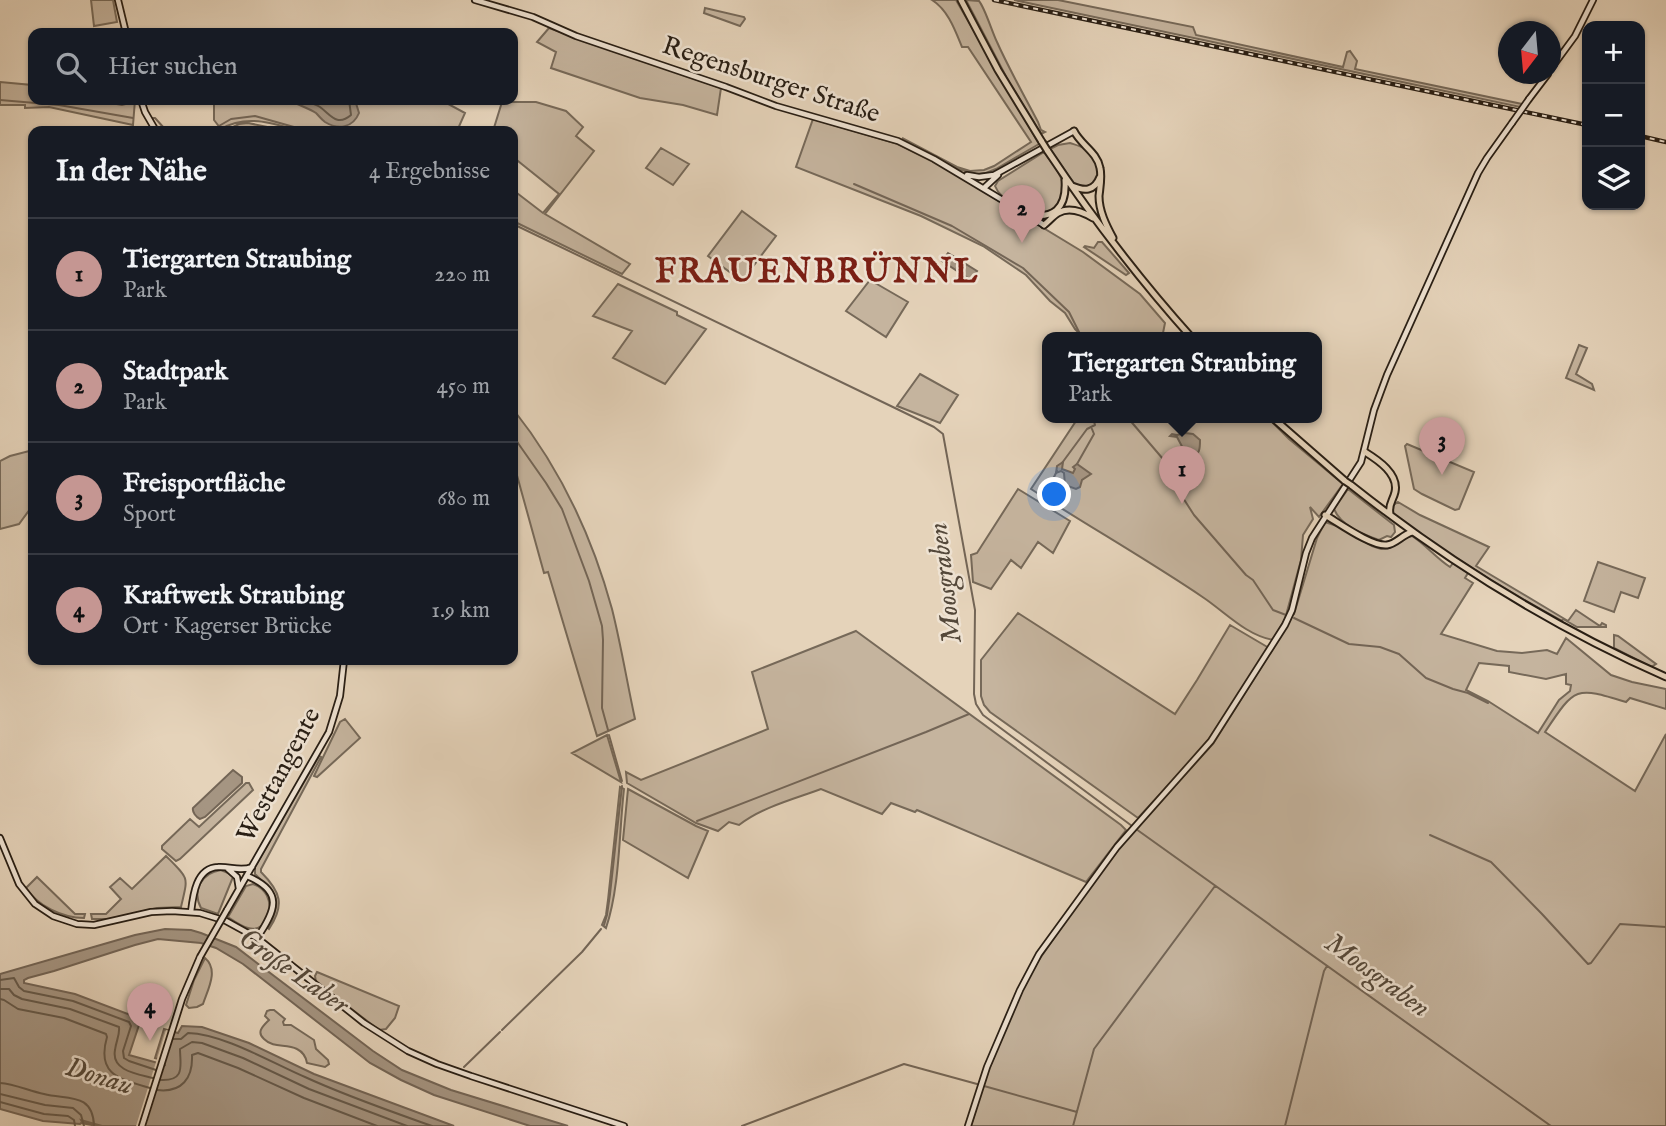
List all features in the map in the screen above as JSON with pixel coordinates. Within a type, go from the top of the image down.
[{"type":"main road","points":[[962,3],[998,70],[1065,177],[1121,253],[1187,332]]},
{"type":"main road","points":[[1074,131],[1077,138],[1095,156],[1100,167],[1101,212],[1121,253]]},
{"type":"main road","points":[[1072,186],[1090,189],[1101,174]]},
{"type":"main road","points":[[1026,214],[1045,216],[1062,205],[1065,177]]},
{"type":"main road","points":[[1044,225],[1066,210],[1076,210],[1095,219]]},
{"type":"main road","points":[[1044,225],[1045,216]]},
{"type":"main road","points":[[1279,423],[1399,523],[1477,576],[1527,606],[1666,677]]},
{"type":"main road","points":[[1365,452],[1383,465],[1392,477],[1395,492],[1389,504],[1390,516]]},
{"type":"main road","points":[[1379,507],[1389,504]]},
{"type":"main road","points":[[1325,515],[1378,545],[1394,543],[1401,531],[1399,523]]},
{"type":"main road","points":[[1399,537],[1412,532]]},
{"type":"street","points":[[118,0],[125,28]]},
{"type":"street","name":"Regensburger Straße","points":[[475,0],[533,17],[576,36],[776,106],[898,141],[927,154],[1044,225]]},
{"type":"street","points":[[1561,55],[1575,36],[1593,0]]},
{"type":"street","points":[[968,1126],[987,1067],[1032,965],[1132,829],[1212,741],[1285,625],[1294,602],[1308,545],[1325,515],[1359,467],[1377,400],[1478,173],[1540,84]]},
{"type":"street","points":[[143,105],[152,126]]},
{"type":"street","points":[[959,173],[972,177],[1002,171],[1074,131]]},
{"type":"street","points":[[984,188],[1002,171]]},
{"type":"street","points":[[984,188],[987,176]]},
{"type":"street","name":"Westtangente","points":[[239,889],[333,722],[344,665]]},
{"type":"street","points":[[0,838],[13,873],[26,894],[42,909],[64,921],[94,925],[151,912],[172,911],[208,915],[226,921],[257,938],[364,1023],[408,1051],[449,1068],[624,1126]]},
{"type":"street","points":[[191,912],[196,885],[201,875],[216,867],[241,870],[252,867]]},
{"type":"street","points":[[142,1126],[185,989],[239,889],[237,877],[226,868]]},
{"type":"street","points":[[247,876],[265,885],[272,895],[274,906],[271,917],[257,938]]},
{"type":"shaded area","points":[[91,0],[113,0],[117,22],[94,26]]},
{"type":"shaded area","points":[[932,0],[956,0],[1039,144],[986,173],[976,174],[958,169],[902,138],[970,171],[994,166],[1031,142],[968,47],[962,47],[947,15]]},
{"type":"shaded area","points":[[966,0],[979,1],[981,4],[1006,62],[1041,130],[1045,132],[1041,134],[1010,84]]},
{"type":"shaded area","points":[[1014,0],[1058,0],[1193,27],[1196,35],[1343,67],[1347,52],[1350,51],[1357,61],[1355,69],[1522,104],[1520,107]]},
{"type":"shaded area","points":[[705,8],[745,19],[740,26],[704,13]]},
{"type":"shaded area","points":[[549,28],[721,88],[717,115],[683,105],[640,98],[551,68],[556,52],[537,42]]},
{"type":"shaded area","points":[[0,82],[28,85],[28,105],[135,105],[133,125],[49,107],[0,105]]},
{"type":"shaded area","points":[[536,102],[566,111],[583,127],[576,136],[594,151],[545,214],[630,264],[622,274],[518,223],[518,194],[543,213],[559,194],[518,161],[518,126],[495,126],[501,105]]},
{"type":"shaded area","points":[[214,105],[450,105],[465,113],[459,126],[281,126],[250,121],[219,126],[214,120]]},
{"type":"shaded area","points":[[813,119],[898,144],[933,161],[1083,252],[1140,294],[1165,323],[1163,332],[1078,332],[1065,313],[1026,275],[983,246],[921,216],[796,167]]},
{"type":"shaded area","points":[[248,123],[263,126],[235,126]]},
{"type":"shaded area","points":[[1070,143],[1087,150],[1097,165],[1095,183],[1085,188],[1075,185],[1050,149]]},
{"type":"shaded area","points":[[661,148],[689,164],[673,185],[646,168]]},
{"type":"shaded area","points":[[1044,152],[1059,173],[1063,187],[1056,208],[1037,213],[1006,199],[995,186],[998,181]]},
{"type":"shaded area","points":[[742,211],[776,236],[742,281],[708,256]]},
{"type":"shaded area","points":[[1098,242],[1102,242],[1129,273],[1126,275],[1084,247],[1094,248]]},
{"type":"shaded area","points":[[870,280],[908,302],[886,337],[846,311]]},
{"type":"shaded area","points":[[618,284],[706,329],[665,384],[613,358],[632,331],[593,316]]},
{"type":"shaded area","points":[[1579,345],[1587,348],[1576,374],[1592,384],[1594,390],[1566,378]]},
{"type":"shaded area","points":[[920,374],[958,395],[940,423],[897,406]]},
{"type":"shaded area","points":[[518,416],[560,479],[595,555],[612,609],[635,719],[597,736],[548,572],[544,573],[518,479]]},
{"type":"shaded area","points":[[1075,423],[1273,423],[1343,484],[1319,517],[1310,507],[1313,519],[1303,535],[1301,560],[1285,619],[1273,640],[1245,628],[1183,584],[1031,489]]},
{"type":"shaded area","points":[[1407,444],[1474,472],[1459,509],[1455,510],[1414,489],[1405,446]]},
{"type":"shaded area","points":[[28,451],[28,512],[19,524],[0,529],[0,461]]},
{"type":"shaded area","points":[[1018,489],[1070,521],[1053,553],[1038,542],[1021,568],[1011,560],[991,589],[973,582],[971,555],[977,553]]},
{"type":"shaded area","points":[[1348,489],[1394,525],[1395,532],[1391,537],[1379,540],[1359,532],[1337,515],[1334,509]]},
{"type":"shaded area","points":[[1398,502],[1489,547],[1476,566],[1568,621],[1576,610],[1606,627],[1577,627],[1497,584],[1393,514],[1392,506]]},
{"type":"shaded area","points":[[1325,522],[1381,549],[1389,548],[1412,536],[1450,567],[1453,563],[1468,573],[1465,578],[1473,583],[1441,634],[1497,651],[1522,653],[1547,650],[1557,654],[1566,638],[1611,675],[1666,689],[1666,709],[1630,698],[1626,702],[1596,694],[1578,694],[1563,706],[1545,732],[1635,791],[1666,734],[1666,1126],[971,1126],[986,1076],[1018,998],[1034,967],[1091,885],[1130,835],[1213,744],[1294,614],[1317,538]],"holes":[[[1479,663],[1509,666],[1509,672],[1546,679],[1566,674],[1566,684],[1571,685],[1570,691],[1559,700],[1538,733],[1466,690]]]},
{"type":"shaded area","points":[[1598,562],[1645,578],[1638,598],[1621,592],[1614,612],[1584,601]]},
{"type":"shaded area","points":[[1018,613],[1175,714],[1230,625],[1269,648],[1199,752],[1138,818],[984,705],[981,696],[981,660]]},
{"type":"shaded area","points":[[856,631],[1126,830],[1086,882],[917,810],[915,812],[891,803],[882,814],[821,789],[768,808],[739,825],[729,822],[718,831],[696,823],[627,783],[626,772],[641,780],[768,729],[752,672]]},
{"type":"shaded area","points":[[1614,635],[1656,664],[1651,667],[1614,648]]},
{"type":"shaded area","points":[[345,719],[360,738],[317,777],[314,776],[340,722]]},
{"type":"shaded area","points":[[607,735],[621,782],[572,753]]},
{"type":"shaded area","points":[[319,756],[321,757],[261,869],[279,899],[277,913],[269,929],[276,910],[275,898],[273,892],[255,874],[255,867]]},
{"type":"shaded area","points":[[249,783],[253,790],[180,859],[176,861],[162,849],[190,819],[199,827]]},
{"type":"shaded area","points":[[620,787],[624,789],[618,859],[614,895],[606,928],[602,925],[608,900]]},
{"type":"shaded area","points":[[628,789],[708,831],[688,878],[623,840]]},
{"type":"shaded area","points":[[166,856],[185,879],[181,907],[157,908],[110,919],[92,919],[91,914],[106,914],[121,899],[110,887],[120,878],[132,889]]},
{"type":"shaded area","points":[[221,870],[233,877],[218,914],[201,908],[198,889],[208,875]]},
{"type":"shaded area","points":[[37,877],[75,914],[85,914],[84,918],[59,913],[37,900],[26,888]]},
{"type":"shaded area","points":[[253,884],[267,896],[269,912],[262,925],[248,928],[228,917],[246,886]]},
{"type":"shaded area","points":[[205,958],[211,968],[210,986],[203,1004],[189,1008],[186,1005],[194,980]]},
{"type":"shaded area","points":[[317,972],[399,1006],[395,1018],[386,1029],[379,1030],[316,982]]},
{"type":"shaded area","points":[[270,1010],[285,1019],[284,1025],[291,1025],[314,1040],[316,1049],[329,1064],[325,1067],[307,1063],[304,1055],[297,1049],[272,1044],[264,1039],[260,1031],[269,1020],[265,1016]]},
{"type":"water","points":[[299,105],[357,105],[359,113],[349,125],[335,126],[325,122],[314,112]]},
{"type":"water","points":[[948,253],[977,271],[971,280],[942,261]]},
{"type":"water","points":[[1193,434],[1200,440],[1199,451],[1191,458],[1177,437],[1170,436]]},
{"type":"water","points":[[1063,462],[1062,469],[1073,473],[1073,467],[1077,464],[1091,474],[1082,480],[1080,487],[1076,489],[1065,485],[1064,473],[1056,473],[1057,466]]},
{"type":"water","points":[[233,770],[242,777],[242,783],[200,819],[193,808]]},
{"type":"water","name":"Donau","points":[[165,929],[191,930],[236,947],[402,1070],[451,1090],[568,1126],[530,1126],[434,1095],[401,1080],[370,1063],[243,964],[216,948],[201,943],[158,939],[28,978],[24,983],[75,994],[141,1019],[129,1055],[165,1065],[165,1061],[155,1058],[164,1029],[178,1033],[182,1026],[202,1027],[249,1043],[314,1074],[454,1126],[102,1126],[81,1120],[97,1126],[43,1121],[0,1109],[0,974],[135,935]]},
{"type":"pier","points":[[166,1030],[175,1033],[146,1126],[136,1126]]},
{"type":"waterway","name":"Moosgraben","points":[[0,100],[28,102]]},
{"type":"waterway","name":"Moosgraben","points":[[59,105],[133,118]]},
{"type":"waterway","name":"Moosgraben","points":[[219,126],[231,119],[255,116],[290,126]]},
{"type":"waterway","name":"Moosgraben","points":[[153,118],[162,126]]},
{"type":"waterway","points":[[854,184],[952,226],[1023,268],[1069,312],[1079,332]]},
{"type":"waterway","name":"Moosgraben","points":[[518,226],[934,427],[943,434],[975,610],[976,704],[983,715],[1132,826]]},
{"type":"waterway","points":[[1062,463],[1094,423]]},
{"type":"waterway","points":[[1132,423],[1163,459],[1176,487],[1194,515],[1253,580],[1273,610],[1286,615]]},
{"type":"waterway","points":[[1077,464],[1094,434],[1092,429]]},
{"type":"waterway","points":[[518,443],[562,509],[589,581],[602,626],[602,708],[608,730]]},
{"type":"waterway","points":[[1051,483],[1057,471]]},
{"type":"waterway","points":[[1294,618],[1349,644],[1380,647],[1399,654],[1426,678],[1488,703]]},
{"type":"waterway","points":[[697,821],[969,714]]},
{"type":"waterway","points":[[609,735],[622,781]]},
{"type":"waterway","points":[[604,925],[622,786]]},
{"type":"waterway","name":"Moosgraben","points":[[1136,829],[1551,1126]]},
{"type":"waterway","points":[[1430,835],[1491,862],[1588,964],[1620,924],[1666,927]]},
{"type":"waterway","points":[[1073,1126],[1094,1049],[1215,886]]},
{"type":"waterway","points":[[502,1030],[582,952],[601,929]]},
{"type":"waterway","points":[[1285,1126],[1327,966]]},
{"type":"waterway","points":[[464,1067],[500,1032]]},
{"type":"waterway","points":[[742,1126],[904,1064],[977,1084]]},
{"type":"waterway","points":[[984,1086],[1077,1112]]},
{"type":"railway","points":[[994,0],[1582,124]]},
{"type":"railway","points":[[1645,137],[1666,142]]},
{"type":"place","name":"Stadtpark","points":[[1022,243]]},
{"type":"place","name":"Freisportfläche","points":[[1442,475]]},
{"type":"place","name":"Tiergarten Straubing","points":[[1182,504]]},
{"type":"place","name":"Kraftwerk Straubing","points":[[150,1041]]},
{"type":"district","name":"FRAUENBRÜNNL","points":[[817,273]]},
{"type":"water label","name":"Große Laber","points":[[293,972]]}]
